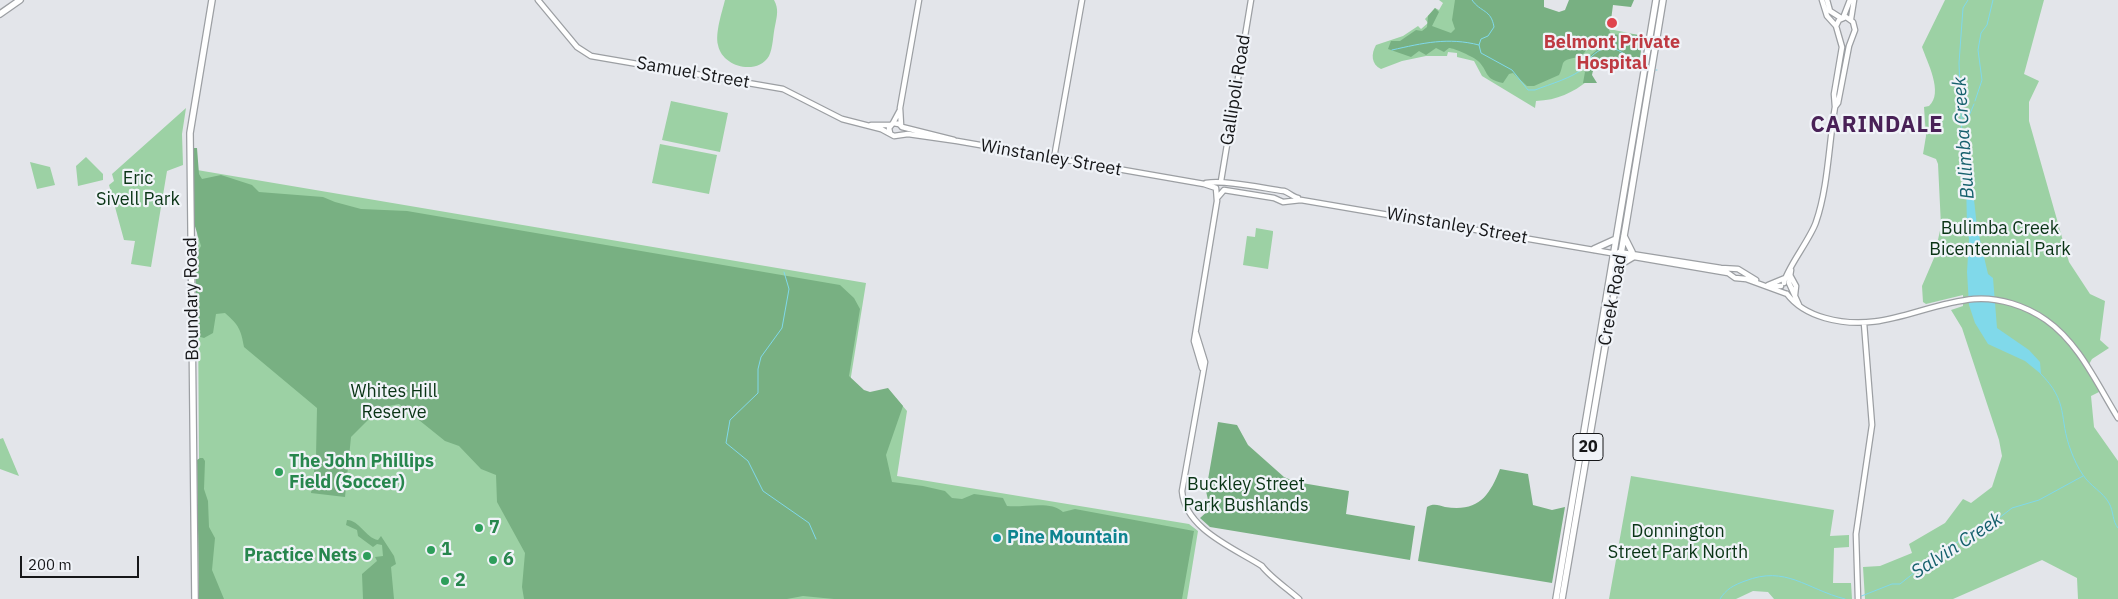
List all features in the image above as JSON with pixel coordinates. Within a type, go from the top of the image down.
[{"type":"main road","points":[[0,14],[20,0]]},
{"type":"main road","name":"Creek Road","points":[[1562,599],[1618,266],[1616,239],[1656,0]]},
{"type":"main road","name":"Creek Road","points":[[1556,599],[1618,253],[1624,236],[1636,175],[1662,0]]},
{"type":"main road","name":"Boundary Road","points":[[195,599],[190,133],[212,1]]},
{"type":"main road","points":[[1618,266],[1632,255],[1624,236]]},
{"type":"main road","points":[[1594,250],[1616,239]]},
{"type":"street","name":"Samuel Street","points":[[538,0],[577,47],[591,56],[783,89],[842,119],[890,133]]},
{"type":"street","points":[[901,135],[900,108],[918,0]]},
{"type":"street","points":[[1054,158],[1082,0]]},
{"type":"street","name":"Gallipoli Road","points":[[1221,182],[1251,0]]},
{"type":"street","points":[[1785,293],[1786,281],[1791,269],[1817,220],[1835,107],[1834,94],[1842,47],[1836,26],[1827,16],[1822,0]]},
{"type":"street","points":[[1827,0],[1830,10],[1842,18],[1851,19]]},
{"type":"street","points":[[1836,26],[1850,0]]},
{"type":"street","points":[[1835,107],[1838,103],[1851,35],[1855,27],[1851,19],[1854,0]]},
{"type":"street","points":[[1838,34],[1851,35]]},
{"type":"street","points":[[890,133],[900,108]]},
{"type":"street","name":"Samuel Street","points":[[865,125],[892,124]]},
{"type":"street","name":"Winstanley Street","points":[[892,124],[947,136],[957,141]]},
{"type":"street","name":"Winstanley Street","points":[[890,133],[894,136],[901,135],[957,141],[1204,184],[1223,191],[1280,201],[1301,200],[1733,272]]},
{"type":"street","points":[[1221,182],[1216,189],[1217,201],[1195,332],[1194,341],[1202,368],[1182,491],[1185,506],[1190,516],[1204,529],[1262,566],[1300,599]]},
{"type":"street","points":[[1217,201],[1223,191],[1221,182]]},
{"type":"street","name":"Winstanley Street","points":[[1204,184],[1221,182],[1288,193],[1301,200]]},
{"type":"street","points":[[1280,201],[1278,196],[1281,192]]},
{"type":"street","points":[[1287,201],[1288,193]]},
{"type":"street","points":[[1793,293],[1796,286],[1786,281],[1767,285],[1741,275],[1735,278],[1733,272],[1738,269],[1741,275],[1785,293],[1799,305],[1821,317],[1844,323],[1864,324],[1890,320],[1963,301],[1995,300],[2032,311],[2061,332],[2076,350],[2118,418]]},
{"type":"street","points":[[1767,285],[1786,281]]},
{"type":"street","points":[[1786,281],[1799,305]]},
{"type":"street","points":[[1785,293],[1793,293]]},
{"type":"street","points":[[1858,599],[1856,534],[1872,425],[1864,324]]},
{"type":"green space","points":[[725,0],[774,0],[777,6],[769,56],[757,66],[740,66],[726,59],[721,53],[717,35]]},
{"type":"green space","points":[[1439,0],[1530,0],[1528,12],[1643,36],[1638,70],[1593,61],[1589,80],[1577,89],[1564,95],[1536,101],[1535,108],[1482,76],[1474,61],[1457,57],[1457,53],[1448,52],[1447,56],[1426,56],[1402,61],[1381,69],[1378,67],[1373,59],[1376,45],[1403,36],[1418,26],[1421,29],[1428,23],[1425,19],[1435,8],[1439,10],[1443,3]]},
{"type":"green space","points":[[1455,0],[1544,0],[1544,7],[1559,12],[1565,10],[1569,0],[1634,0],[1631,7],[1613,5],[1611,20],[1613,26],[1609,30],[1611,34],[1643,36],[1638,70],[1604,64],[1594,69],[1592,75],[1597,83],[1583,83],[1585,72],[1582,66],[1585,60],[1605,43],[1597,42],[1592,44],[1582,55],[1565,61],[1559,75],[1534,86],[1527,86],[1513,73],[1509,74],[1503,83],[1492,79],[1476,59],[1452,48],[1444,52],[1436,48],[1426,55],[1419,51],[1411,57],[1388,49],[1391,41],[1400,41],[1416,30],[1422,31],[1427,27],[1428,16],[1435,8],[1439,12],[1432,26],[1451,33],[1455,29],[1452,20]]},
{"type":"green space","name":"Bulimba Creek Bicentennial Park","points":[[1945,0],[2044,0],[2024,74],[2039,81],[2029,102],[2029,121],[2069,262],[2090,294],[2105,301],[2100,340],[2109,348],[2092,359],[2087,368],[2103,390],[2091,396],[2094,427],[2118,461],[2118,599],[2078,599],[2077,578],[2042,560],[1953,599],[1865,599],[1863,567],[1880,566],[1912,553],[1909,544],[1945,523],[1963,499],[1971,503],[1992,487],[2002,456],[1999,440],[1962,328],[1951,310],[1963,306],[1963,295],[1926,304],[1923,302],[1922,286],[1934,258],[1941,226],[1938,164],[1936,159],[1923,154],[1926,136],[1924,107],[1929,106],[1933,100],[1935,86],[1922,47]]},
{"type":"green space","points":[[671,101],[728,113],[720,152],[662,140]]},
{"type":"green space","name":"Eric Sivell Park","points":[[186,108],[182,134],[183,165],[167,171],[151,267],[131,264],[135,241],[124,240],[109,185],[114,181],[112,174]]},
{"type":"green space","points":[[660,144],[717,155],[709,194],[652,183]]},
{"type":"green space","name":"Whites Hill Reserve","points":[[194,148],[197,148],[199,174],[202,179],[221,175],[252,185],[259,192],[323,197],[361,209],[407,211],[840,285],[854,298],[860,309],[849,376],[864,390],[870,392],[888,388],[903,406],[886,455],[892,482],[945,491],[952,498],[962,499],[974,494],[1003,498],[1007,506],[1044,505],[1058,508],[1063,512],[1075,509],[1194,531],[1182,599],[834,599],[803,596],[787,599],[524,599],[522,587],[525,553],[497,502],[496,475],[481,469],[459,446],[445,441],[399,404],[380,408],[351,437],[345,497],[311,493],[316,457],[317,408],[244,347],[239,328],[225,313],[216,314],[213,333],[204,338],[197,336],[195,257],[201,246],[194,223]]},
{"type":"green space","name":"Eric Sivell Park","points":[[86,157],[103,174],[103,180],[78,186],[76,166]]},
{"type":"green space","points":[[30,162],[50,167],[55,185],[37,189]]},
{"type":"green space","name":"Whites Hill Reserve","points":[[197,170],[866,283],[849,389],[896,398],[907,411],[897,476],[1189,524],[1198,531],[1187,599],[200,599]]},
{"type":"green space","points":[[1256,228],[1273,231],[1268,269],[1243,265],[1247,236],[1255,237]]},
{"type":"green space","name":"Buckley Street Park Bushlands","points":[[1218,422],[1237,425],[1248,445],[1284,477],[1296,482],[1349,491],[1346,514],[1415,526],[1410,560],[1210,527],[1200,518],[1210,509],[1206,491]]},
{"type":"green space","points":[[3,438],[19,476],[0,469],[0,439]]},
{"type":"green space","points":[[203,458],[205,461],[204,489],[208,501],[209,527],[215,538],[212,570],[224,599],[199,599],[197,460]]},
{"type":"green space","points":[[1500,469],[1528,474],[1533,505],[1552,510],[1565,507],[1552,583],[1418,561],[1427,507],[1436,505],[1456,508],[1474,505],[1486,495]]},
{"type":"green space","name":"Donnington Street Park North","points":[[1631,476],[1834,510],[1830,536],[1849,535],[1849,547],[1834,548],[1833,583],[1851,583],[1852,599],[1774,599],[1768,592],[1753,591],[1736,599],[1609,599]]},
{"type":"green space","points":[[347,520],[355,523],[374,539],[378,540],[381,536],[394,556],[396,564],[391,567],[394,599],[363,599],[362,574],[377,561],[375,557],[383,556],[382,545],[377,544],[373,547],[358,536],[357,530],[346,525]]},
{"type":"water","name":"Bulimba Creek","points":[[1963,138],[1972,181],[1977,227],[1988,274],[1993,278],[1997,328],[2029,350],[2040,362],[2041,374],[2025,361],[1988,344],[1975,323],[1969,305],[1967,272],[1969,239],[1966,177],[1960,150]]},
{"type":"waterway","points":[[1472,0],[1493,21],[1494,27],[1488,36],[1481,39],[1479,45],[1481,53],[1512,70],[1528,90],[1535,90],[1580,71],[1591,57],[1604,49],[1616,49],[1638,64]]},
{"type":"waterway","name":"Bulimba Creek","points":[[1962,138],[1959,63],[1963,8],[1968,0]]},
{"type":"waterway","points":[[1975,101],[1982,80],[1978,50],[1981,33],[1987,25],[1993,0]]},
{"type":"waterway","points":[[1392,50],[1446,41],[1479,45]]},
{"type":"waterway","points":[[1962,118],[1969,116],[1974,104]]},
{"type":"waterway","points":[[784,272],[789,289],[782,328],[761,357],[758,369],[758,393],[730,420],[726,443],[748,461],[763,491],[809,523],[816,539]]},
{"type":"waterway","name":"Bulimba Creek","points":[[2040,373],[2056,393],[2060,402],[2067,439],[2076,463],[2086,479],[2109,503],[2118,528]]},
{"type":"waterway","name":"Salvin Creek","points":[[1859,597],[1892,584],[1900,584],[1925,564],[1942,556],[1944,552],[1982,524],[1999,518],[2012,508],[2039,500],[2083,476]]},
{"type":"waterway","name":"Salvin Creek","points":[[1720,599],[1737,584],[1759,577],[1772,576],[1796,580],[1845,599]]},
{"type":"place","name":"Belmont Private Hospital","points":[[1612,23]]},
{"type":"place","name":"The John Phillips Field (Soccer)","points":[[279,472]]},
{"type":"place","name":"7","points":[[479,528]]},
{"type":"place","name":"Pine Mountain","points":[[997,538]]},
{"type":"place","name":"1","points":[[431,550]]},
{"type":"place","name":"Practice Nets","points":[[367,556]]},
{"type":"place","name":"6","points":[[493,560]]},
{"type":"place","name":"2","points":[[445,581]]},
{"type":"district","name":"CARINDALE","points":[[1877,126]]}]
